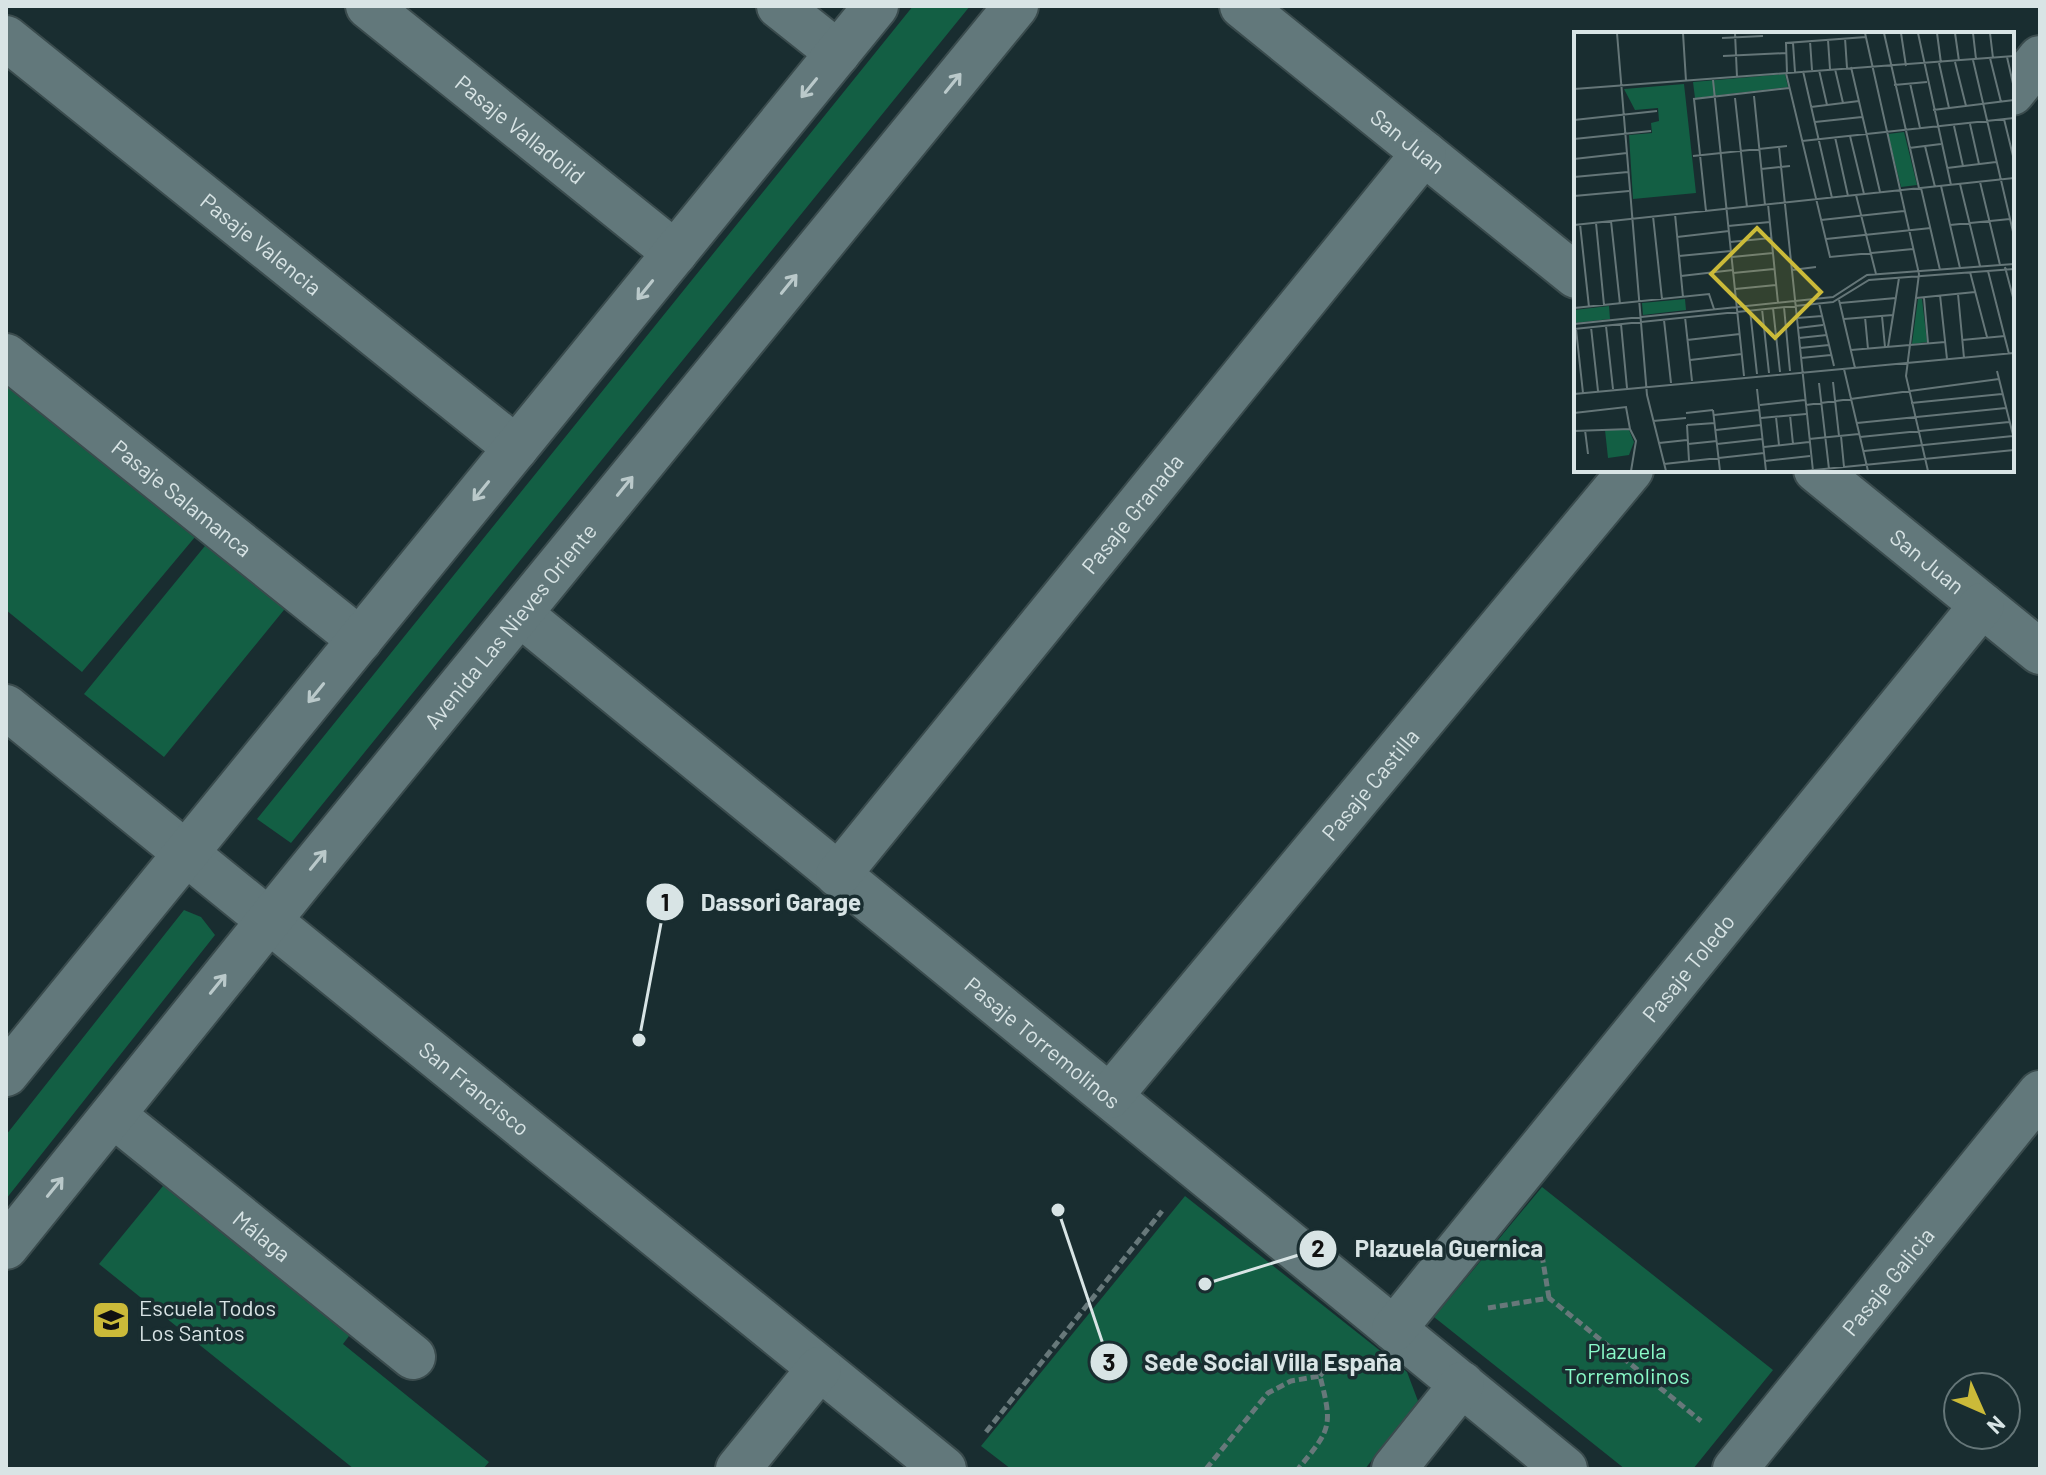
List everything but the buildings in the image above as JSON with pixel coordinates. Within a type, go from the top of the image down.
[{"type":"street","name":"Pasaje Valladolid","points":[[368,6],[675,253]]},
{"type":"street","points":[[779,6],[838,53]]},
{"type":"street","points":[[6,1074],[876,6]]},
{"type":"street","name":"Avenida Las Nieves Oriente","points":[[6,1247],[1016,6]]},
{"type":"street","name":"San Juan","points":[[1242,6],[1574,274]]},
{"type":"street","name":"Pasaje Valencia","points":[[6,38],[516,448]]},
{"type":"street","points":[[2014,90],[2040,58]]},
{"type":"street","name":"Pasaje Granada","points":[[838,875],[1424,153]]},
{"type":"street","name":"Pasaje Salamanca","points":[[6,356],[360,640]]},
{"type":"street","name":"Pasaje Castilla","points":[[1110,1096],[1629,472]]},
{"type":"street","name":"San Juan","points":[[1818,472],[2040,652]]},
{"type":"street","name":"Pasaje Toledo","points":[[1394,1329],[1982,605]]},
{"type":"street","name":"Pasaje Torremolinos","points":[[520,614],[1565,1469]]},
{"type":"street","name":"San Francisco","points":[[6,707],[944,1469]]},
{"type":"street","name":"Pasaje Galicia","points":[[1740,1463],[2040,1093]]},
{"type":"street","name":"Málaga","points":[[113,1115],[413,1357]]},
{"type":"street","points":[[738,1469],[819,1369]]},
{"type":"street","points":[[1394,1469],[1462,1384]]},
{"type":"path","points":[[985,1433],[1197,1167]]},
{"type":"path","points":[[1394,1329],[1434,1317],[1549,1298],[1740,1463]]},
{"type":"path","points":[[1206,1469],[1268,1393],[1291,1381],[1320,1376],[1329,1411],[1324,1438],[1300,1468]]},
{"type":"green space","points":[[913,6],[970,6],[291,843],[257,819]]},
{"type":"green space","points":[[6,382],[195,537],[82,672],[6,610]]},
{"type":"green space","points":[[209,541],[288,605],[164,757],[84,694]]},
{"type":"green space","points":[[184,910],[201,917],[215,935],[6,1199],[6,1135]]},
{"type":"green space","points":[[172,1175],[358,1324],[343,1344],[489,1462],[483,1469],[354,1469],[99,1264]]},
{"type":"green space","name":"Plazuela Torremolinos","points":[[1542,1187],[1773,1370],[1693,1469],[1625,1469],[1434,1317]]},
{"type":"green space","points":[[1185,1196],[1407,1372],[1418,1401],[1365,1469],[1011,1469],[981,1446]]},
{"type":"place","name":"Dassori Garage","points":[[639,1040]]},
{"type":"place","name":"Sede Social Villa España","points":[[1058,1210]]},
{"type":"place","name":"Plazuela Guernica","points":[[1205,1284]]},
{"type":"place","name":"Escuela Todos Los Santos","points":[[111,1320]]}]
